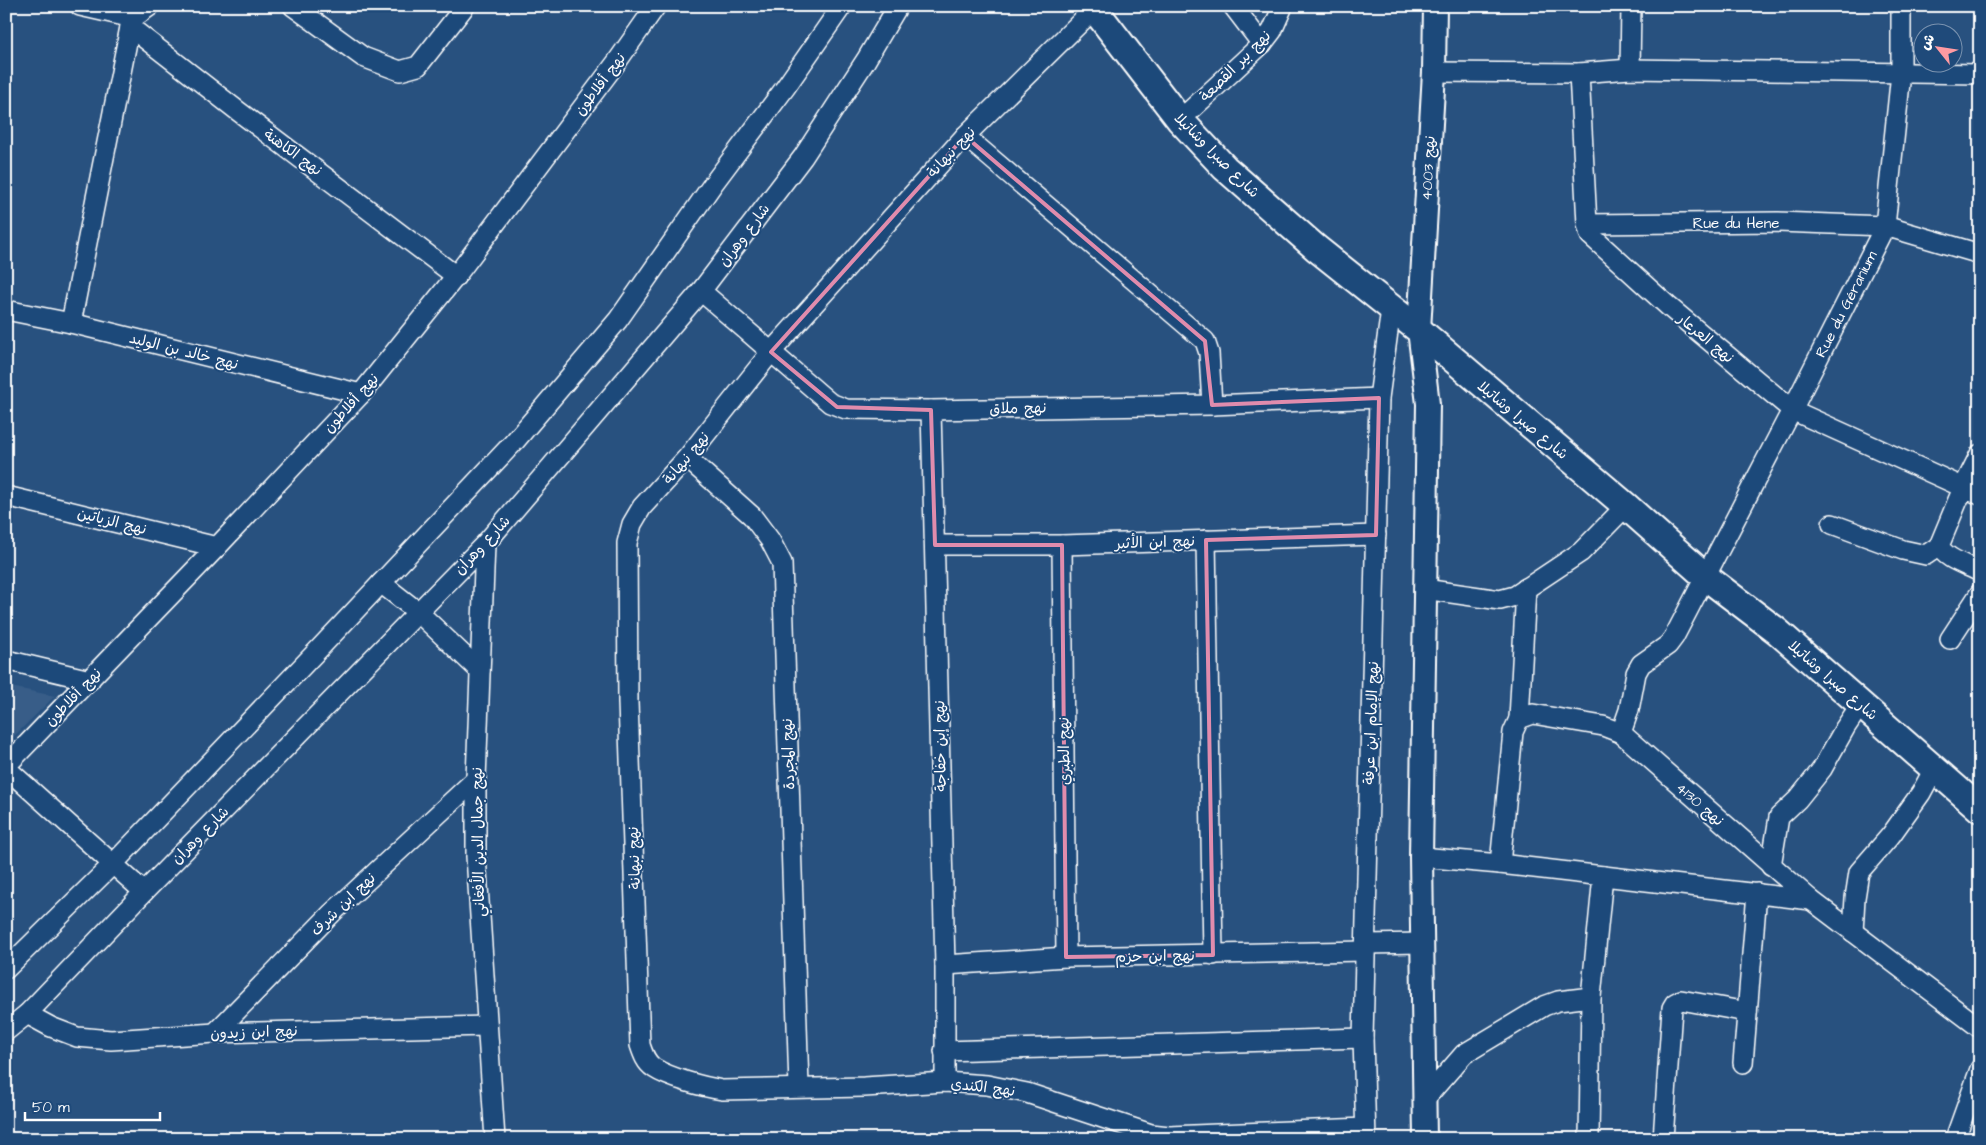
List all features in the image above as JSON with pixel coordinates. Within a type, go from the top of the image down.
[{"type":"main road","name":"شارع صبرا وشاتيلا","points":[[1093,8],[1180,120],[1240,181],[1316,248],[1419,330],[1626,506],[1706,577],[1777,631],[1980,809]]},
{"type":"street","points":[[80,6],[133,17],[150,6]]},
{"type":"street","points":[[293,6],[363,57],[400,72],[418,66],[460,8]]},
{"type":"street","name":"نهج أفلاطون","points":[[6,767],[361,394],[456,276],[616,63],[656,6]]},
{"type":"street","points":[[6,969],[113,864],[515,440],[618,320],[714,184],[786,88],[842,6]]},
{"type":"street","name":"شارع وهران","points":[[6,1032],[27,1014],[485,544],[701,291],[803,157],[866,60],[898,6]]},
{"type":"street","points":[[1232,6],[1262,44]]},
{"type":"street","name":"نهج بير القصعة","points":[[1180,120],[1262,44],[1272,31],[1283,6]]},
{"type":"street","name":"نهج 4003","points":[[1425,1139],[1421,857],[1428,404],[1419,330],[1434,72],[1435,6]]},
{"type":"street","points":[[1630,69],[1631,6]]},
{"type":"street","name":"Rue du Géranium","points":[[1620,733],[1629,710],[1636,673],[1641,664],[1668,645],[1674,637],[1885,226],[1902,73],[1901,6]]},
{"type":"street","name":"نهج نبهانة","points":[[640,1045],[628,702],[627,543],[632,524],[642,507],[687,458],[771,352],[965,136],[1093,8]]},
{"type":"street","points":[[71,323],[133,17]]},
{"type":"street","name":"نهج الكاهنة","points":[[133,17],[238,112],[456,276]]},
{"type":"street","points":[[1434,72],[1579,73],[1630,69],[1980,74]]},
{"type":"street","name":"نهج العرعار","points":[[1579,73],[1587,224],[1590,235],[1668,306],[1792,410],[1971,492]]},
{"type":"street","points":[[965,136],[1205,341],[1209,354],[1212,404]]},
{"type":"street","name":"Rue du Hene","points":[[1587,224],[1778,222],[1885,226],[1980,254]]},
{"type":"street","name":"نهج ملاق","points":[[701,291],[830,403],[846,409],[931,410],[1212,404],[1379,398]]},
{"type":"street","name":"نهج الإمام ابن عرفة","points":[[1366,1134],[1363,1038],[1379,398],[1391,309]]},
{"type":"street","name":"نهج خالد بن الوليد","points":[[6,310],[71,323],[361,394]]},
{"type":"street","name":"نهج إبن خفاجة","points":[[931,410],[945,965],[945,1082]]},
{"type":"street","points":[[1832,524],[1903,550],[1926,555],[1940,546],[1971,492],[1980,454]]},
{"type":"street","name":"نهج المجردة","points":[[687,458],[752,516],[770,540],[782,563],[798,1087]]},
{"type":"street","name":"نهج الزياتين","points":[[6,496],[217,547]]},
{"type":"street","points":[[1424,589],[1500,600],[1515,596],[1581,552],[1626,506]]},
{"type":"street","name":"نهج ابن الأثير","points":[[934,545],[1062,545],[1376,536]]},
{"type":"street","points":[[1206,540],[1213,955]]},
{"type":"street","name":"نهج جمال الدين الأفغاني","points":[[485,544],[476,779],[476,856],[495,1139]]},
{"type":"street","name":"نهج الطبري","points":[[1062,545],[1066,957]]},
{"type":"street","points":[[1940,546],[1942,552],[1980,572]]},
{"type":"street","points":[[381,583],[418,612],[480,671]]},
{"type":"street","points":[[1500,864],[1513,732],[1519,719],[1526,588]]},
{"type":"street","points":[[1950,639],[1980,593]]},
{"type":"street","points":[[6,660],[90,680]]},
{"type":"street","points":[[1771,866],[1779,818],[1798,799],[1822,769],[1861,704]]},
{"type":"street","name":"نهج 4130","points":[[1519,719],[1533,714],[1603,726],[1620,733],[1811,900],[1980,1028]]},
{"type":"street","points":[[6,767],[144,892]]},
{"type":"street","points":[[1853,932],[1854,898],[1859,872],[1892,835],[1921,793],[1934,768]]},
{"type":"street","name":"نهج ابن شرف","points":[[215,1033],[332,913],[476,779]]},
{"type":"street","points":[[1421,857],[1500,864],[1811,900]]},
{"type":"street","points":[[1590,1139],[1590,997],[1603,876]]},
{"type":"street","points":[[1743,1063],[1757,893]]},
{"type":"street","name":"نهج ابن حزم","points":[[945,965],[1066,957],[1213,955],[1365,948],[1422,943]]},
{"type":"street","points":[[1423,1101],[1464,1054],[1544,1006],[1590,997]]},
{"type":"street","points":[[1664,1139],[1672,1008],[1675,1003],[1681,1000],[1747,1012]]},
{"type":"street","name":"نهج ابن زيدون","points":[[27,1014],[51,1027],[77,1036],[111,1040],[215,1033],[486,1026]]},
{"type":"street","points":[[944,1051],[1363,1038]]},
{"type":"street","name":"نهج الكندي","points":[[640,1045],[645,1059],[653,1068],[708,1088],[735,1090],[798,1087],[864,1087],[945,1082],[1004,1087],[1151,1134],[1169,1136],[1366,1134]]},
{"type":"street","points":[[1955,1139],[1978,1077]]},
{"type":"highlighted area","points":[[965,136],[1205,341],[1212,405],[1379,398],[1376,535],[1206,540],[1213,955],[1066,957],[1062,545],[935,545],[931,410],[837,407],[771,352]]},
{"type":"shaded area","points":[[6,686],[55,696],[6,744]]}]
